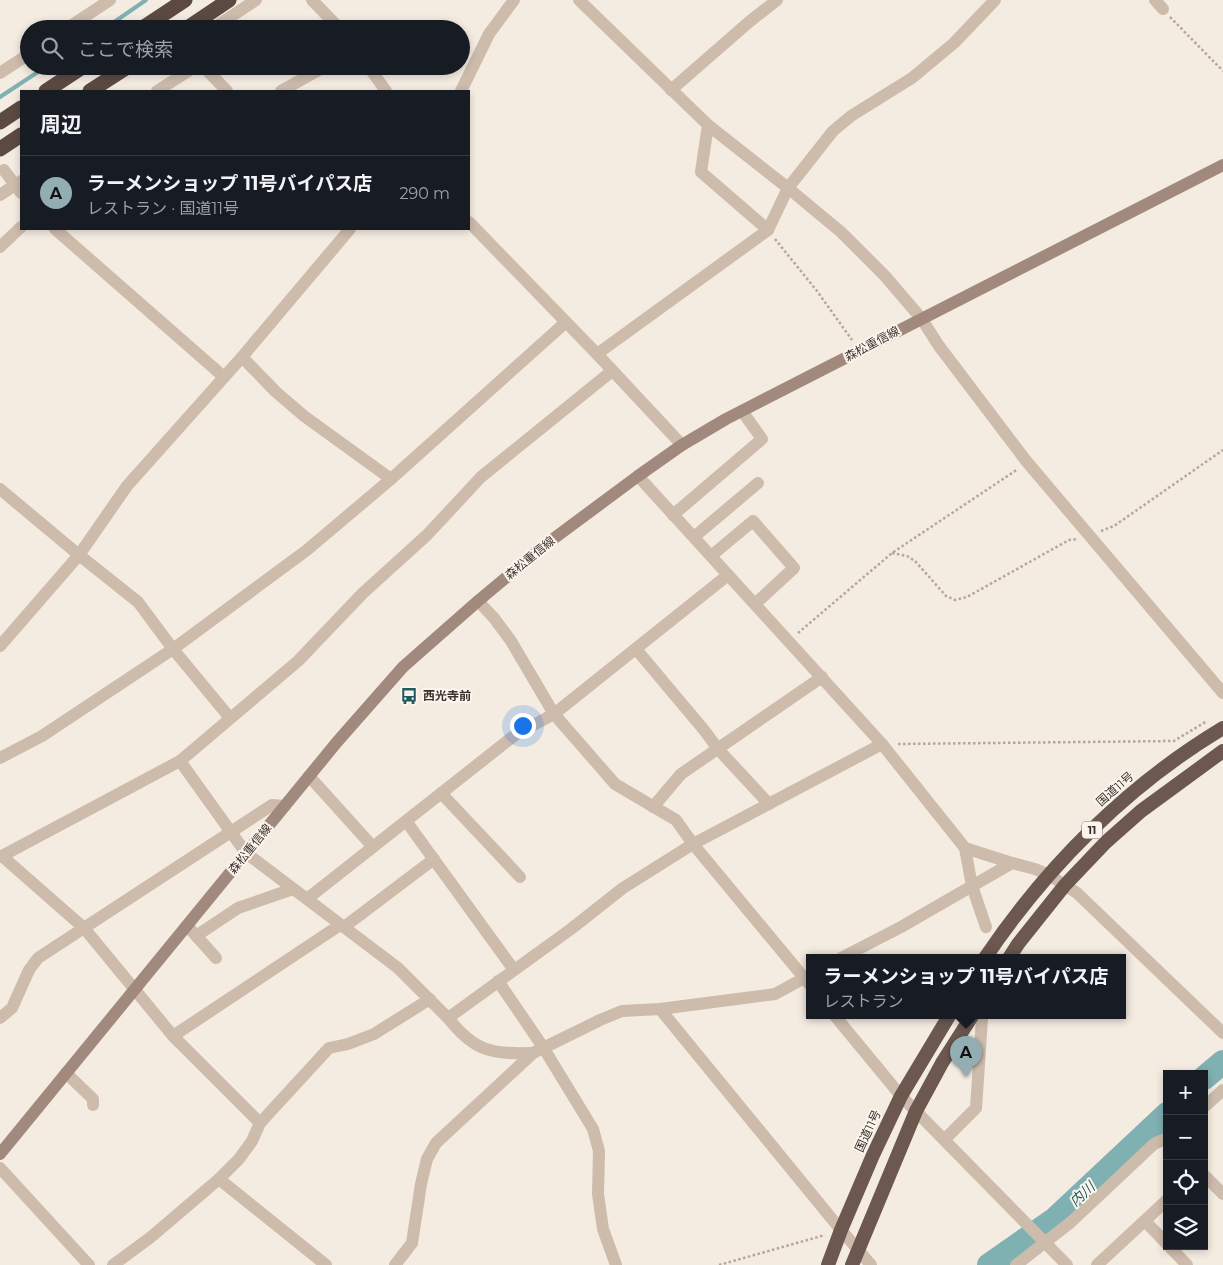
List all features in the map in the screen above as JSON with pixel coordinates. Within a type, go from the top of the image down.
[{"type":"highway","points":[[155,20],[185,0]]},
{"type":"highway","points":[[199,20],[229,0]]},
{"type":"highway","points":[[48,90],[70,75]]},
{"type":"highway","points":[[92,90],[115,75]]},
{"type":"highway","points":[[0,122],[20,109]]},
{"type":"highway","points":[[0,149],[20,136]]},
{"type":"highway","name":"国道11号","points":[[989,954],[1006,927],[1049,875],[1105,817],[1140,786],[1176,759],[1223,728]]},
{"type":"highway","name":"11","points":[[1012,954],[1065,885],[1106,842],[1141,811],[1223,751]]},
{"type":"highway","name":"国道11号","points":[[828,1265],[841,1230],[901,1096],[948,1019]]},
{"type":"highway","points":[[852,1265],[857,1249],[916,1111],[942,1063],[970,1019]]},
{"type":"main road","name":"森松重信線","points":[[1,1152],[336,742],[403,667],[545,545],[682,445],[742,410],[860,352],[921,318],[1223,165]]},
{"type":"street","points":[[80,20],[110,0]]},
{"type":"street","points":[[226,20],[256,0]]},
{"type":"street","points":[[312,0],[331,20]]},
{"type":"street","points":[[470,73],[489,34],[514,0]]},
{"type":"street","points":[[579,0],[708,126],[788,188],[840,232],[885,276],[921,318],[1027,462],[1223,693]]},
{"type":"street","points":[[671,90],[777,0]]},
{"type":"street","points":[[597,354],[768,230],[788,188],[833,131],[851,116],[912,78],[954,43],[994,0]]},
{"type":"street","points":[[0,72],[20,60]]},
{"type":"street","points":[[159,90],[182,75]]},
{"type":"street","points":[[212,75],[226,90]]},
{"type":"street","points":[[284,90],[310,75]]},
{"type":"street","points":[[374,75],[385,90]]},
{"type":"street","points":[[461,90],[469,75]]},
{"type":"street","points":[[708,126],[701,172],[768,230]]},
{"type":"street","points":[[0,195],[19,186],[4,170]]},
{"type":"street","points":[[470,223],[682,445]]},
{"type":"street","points":[[0,247],[20,228]]},
{"type":"street","points":[[56,230],[224,377]]},
{"type":"street","points":[[0,646],[79,556],[127,486],[242,357],[349,230]]},
{"type":"street","points":[[0,758],[42,736],[173,649],[307,550],[390,479],[566,322]]},
{"type":"street","points":[[242,357],[276,392],[304,416],[390,479]]},
{"type":"street","points":[[260,1123],[173,1036],[84,928],[2,857],[180,762],[298,661],[363,593],[427,535],[480,477],[612,371]]},
{"type":"street","points":[[674,515],[762,439],[742,410]]},
{"type":"street","points":[[638,476],[882,744],[965,848],[972,886],[986,927]]},
{"type":"street","points":[[694,537],[758,483]]},
{"type":"street","points":[[0,489],[79,556],[138,602],[173,649],[230,718]]},
{"type":"street","points":[[711,556],[754,522],[794,568],[755,604]]},
{"type":"street","points":[[307,899],[515,735],[554,714],[728,575]]},
{"type":"street","points":[[478,601],[511,641],[554,714],[615,784],[676,820],[693,844],[806,977]]},
{"type":"street","points":[[636,649],[718,749],[769,804]]},
{"type":"street","points":[[653,807],[681,774],[822,678]]},
{"type":"street","points":[[448,1018],[571,929],[622,888],[693,844],[882,744]]},
{"type":"street","points":[[180,762],[246,853],[398,968],[470,1042],[480,1048],[506,1053],[538,1050]]},
{"type":"street","points":[[309,776],[373,847]]},
{"type":"street","points":[[441,793],[520,877]]},
{"type":"street","points":[[0,1018],[12,1008],[29,970],[38,958],[272,804],[285,806]]},
{"type":"street","points":[[406,821],[514,970]]},
{"type":"street","points":[[965,848],[1035,869],[1049,875],[1077,893],[1223,1034]]},
{"type":"street","points":[[173,1036],[342,926],[434,859]]},
{"type":"street","points":[[849,954],[901,927],[1012,863]]},
{"type":"street","points":[[196,936],[238,908],[293,889]]},
{"type":"street","points":[[187,925],[216,958]]},
{"type":"street","points":[[396,1265],[412,1243],[427,1158],[436,1143],[538,1050],[622,1011],[660,1009],[775,994],[806,980]]},
{"type":"street","points":[[498,981],[538,1050],[593,1129],[599,1151],[598,1194],[603,1229],[616,1265]]},
{"type":"street","points":[[113,1265],[151,1237],[219,1178],[252,1141],[260,1123],[330,1048],[348,1044],[374,1034],[430,999]]},
{"type":"street","points":[[660,1009],[871,1265]]},
{"type":"street","points":[[837,1019],[901,1096],[1067,1265]]},
{"type":"street","points":[[945,1139],[976,1108],[982,1019]]},
{"type":"street","points":[[66,1073],[94,1100],[93,1105]]},
{"type":"street","points":[[1208,1103],[1223,1090]]},
{"type":"street","points":[[1016,1265],[1043,1241],[1071,1222],[1154,1144],[1163,1140]]},
{"type":"street","points":[[0,1168],[89,1265]]},
{"type":"street","points":[[219,1178],[326,1265]]},
{"type":"street","points":[[1208,1179],[1223,1194]]},
{"type":"street","points":[[1096,1265],[1163,1204]]},
{"type":"street","points":[[1145,1221],[1163,1240]]},
{"type":"street","points":[[1173,1250],[1187,1265]]},
{"type":"path","points":[[1159,4],[1223,71]]},
{"type":"path","points":[[768,230],[817,291],[860,352]]},
{"type":"path","points":[[892,553],[907,556],[915,561],[946,596],[955,600],[967,597],[1069,540],[1090,536],[1114,526],[1223,450]]},
{"type":"path","points":[[789,640],[892,553],[1027,462]]},
{"type":"path","points":[[882,744],[1174,741],[1202,723],[1209,721]]},
{"type":"path","points":[[720,1265],[841,1230]]},
{"type":"waterway","points":[[117,20],[146,0]]},
{"type":"waterway","points":[[0,97],[33,75]]},
{"type":"waterway","name":"内川","points":[[1208,1075],[1223,1062]]},
{"type":"waterway","name":"内川","points":[[989,1265],[1055,1219],[1166,1115]]},
{"type":"place","name":"西光寺前","points":[[409,696]]},
{"type":"place","name":"ラーメンショップ 11号バイパス店","points":[[966,1077]]}]
